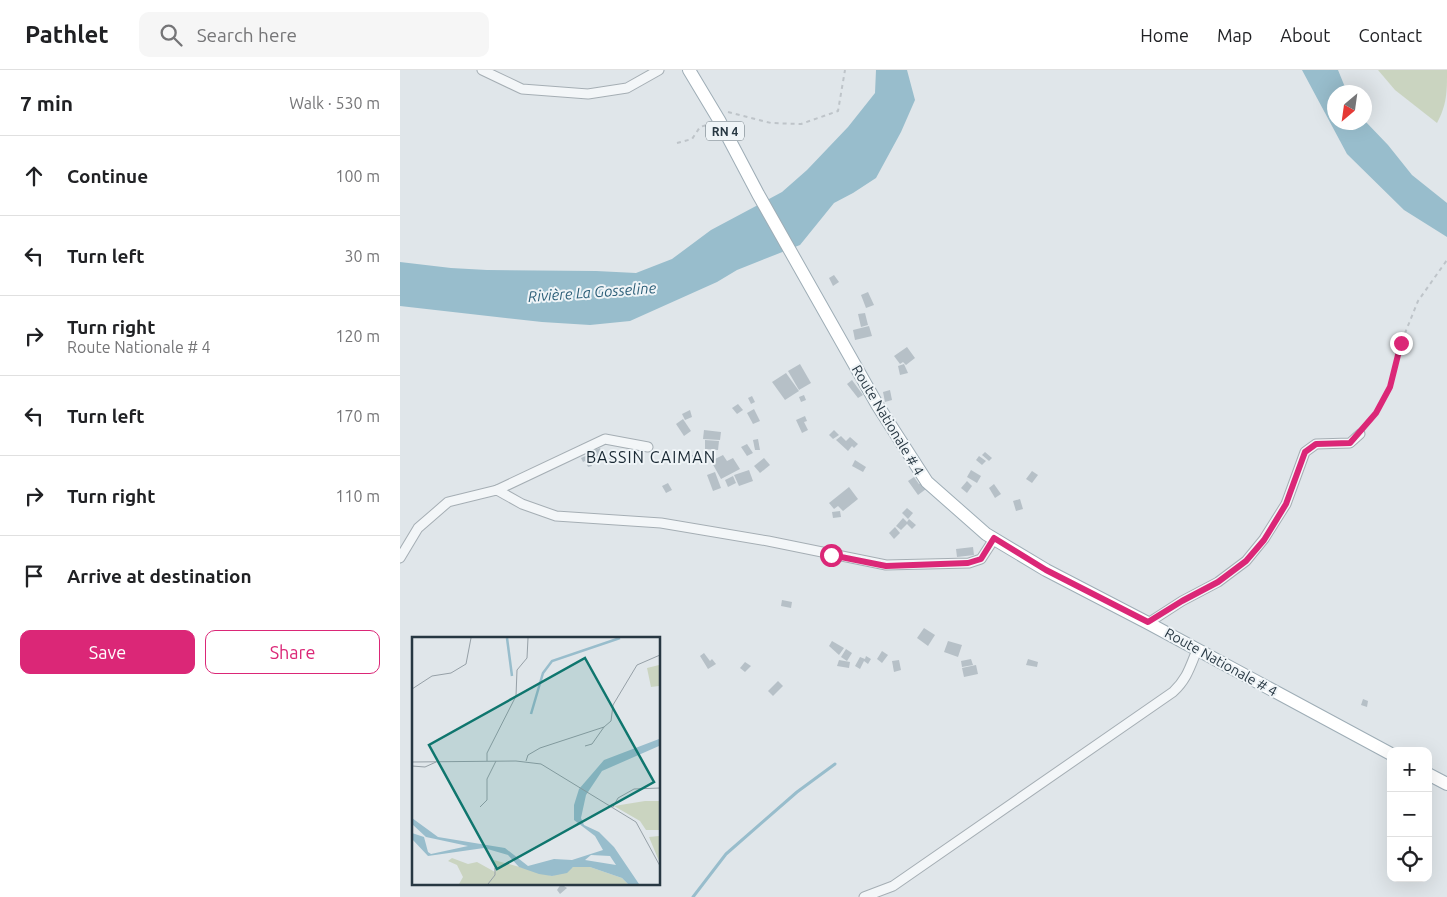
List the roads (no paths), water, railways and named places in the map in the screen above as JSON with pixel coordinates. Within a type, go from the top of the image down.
[{"type":"main road","name":"Route Nationale # 4","points":[[689,70],[724,116],[758,194],[878,406],[927,482],[986,534],[1046,570],[1148,622],[1387,752]]},
{"type":"main road","points":[[1432,776],[1447,784]]},
{"type":"street","points":[[482,70],[522,89],[588,94],[627,88],[659,70]]},
{"type":"street","points":[[1148,622],[1218,582],[1246,561],[1264,540],[1286,504],[1305,452],[1316,444],[1350,443],[1360,434]]},
{"type":"street","points":[[400,558],[418,528],[448,502],[497,490],[605,439],[648,447]]},
{"type":"street","points":[[497,490],[522,504],[556,516],[661,523],[768,541],[886,566],[968,563],[981,559],[994,538]]},
{"type":"street","points":[[864,897],[893,886],[1173,692],[1186,677],[1197,650]]},
{"type":"water","name":"Rivière La Gosseline","points":[[876,70],[907,70],[915,100],[901,132],[876,178],[834,203],[800,245],[737,270],[717,282],[630,321],[590,325],[542,322],[400,306],[400,262],[487,270],[636,273],[672,259],[711,230],[782,192],[807,170],[848,127],[875,93]]},
{"type":"water","points":[[1302,70],[1338,70],[1344,85],[1327,85],[1327,117]]},
{"type":"water","points":[[1372,128],[1412,175],[1447,203],[1447,237],[1404,210],[1347,154],[1334,130],[1372,130]]},
{"type":"waterway","points":[[693,897],[726,854],[797,792],[835,764]]},
{"type":"district","name":"BASSIN CAIMAN","points":[[651,457]]}]
